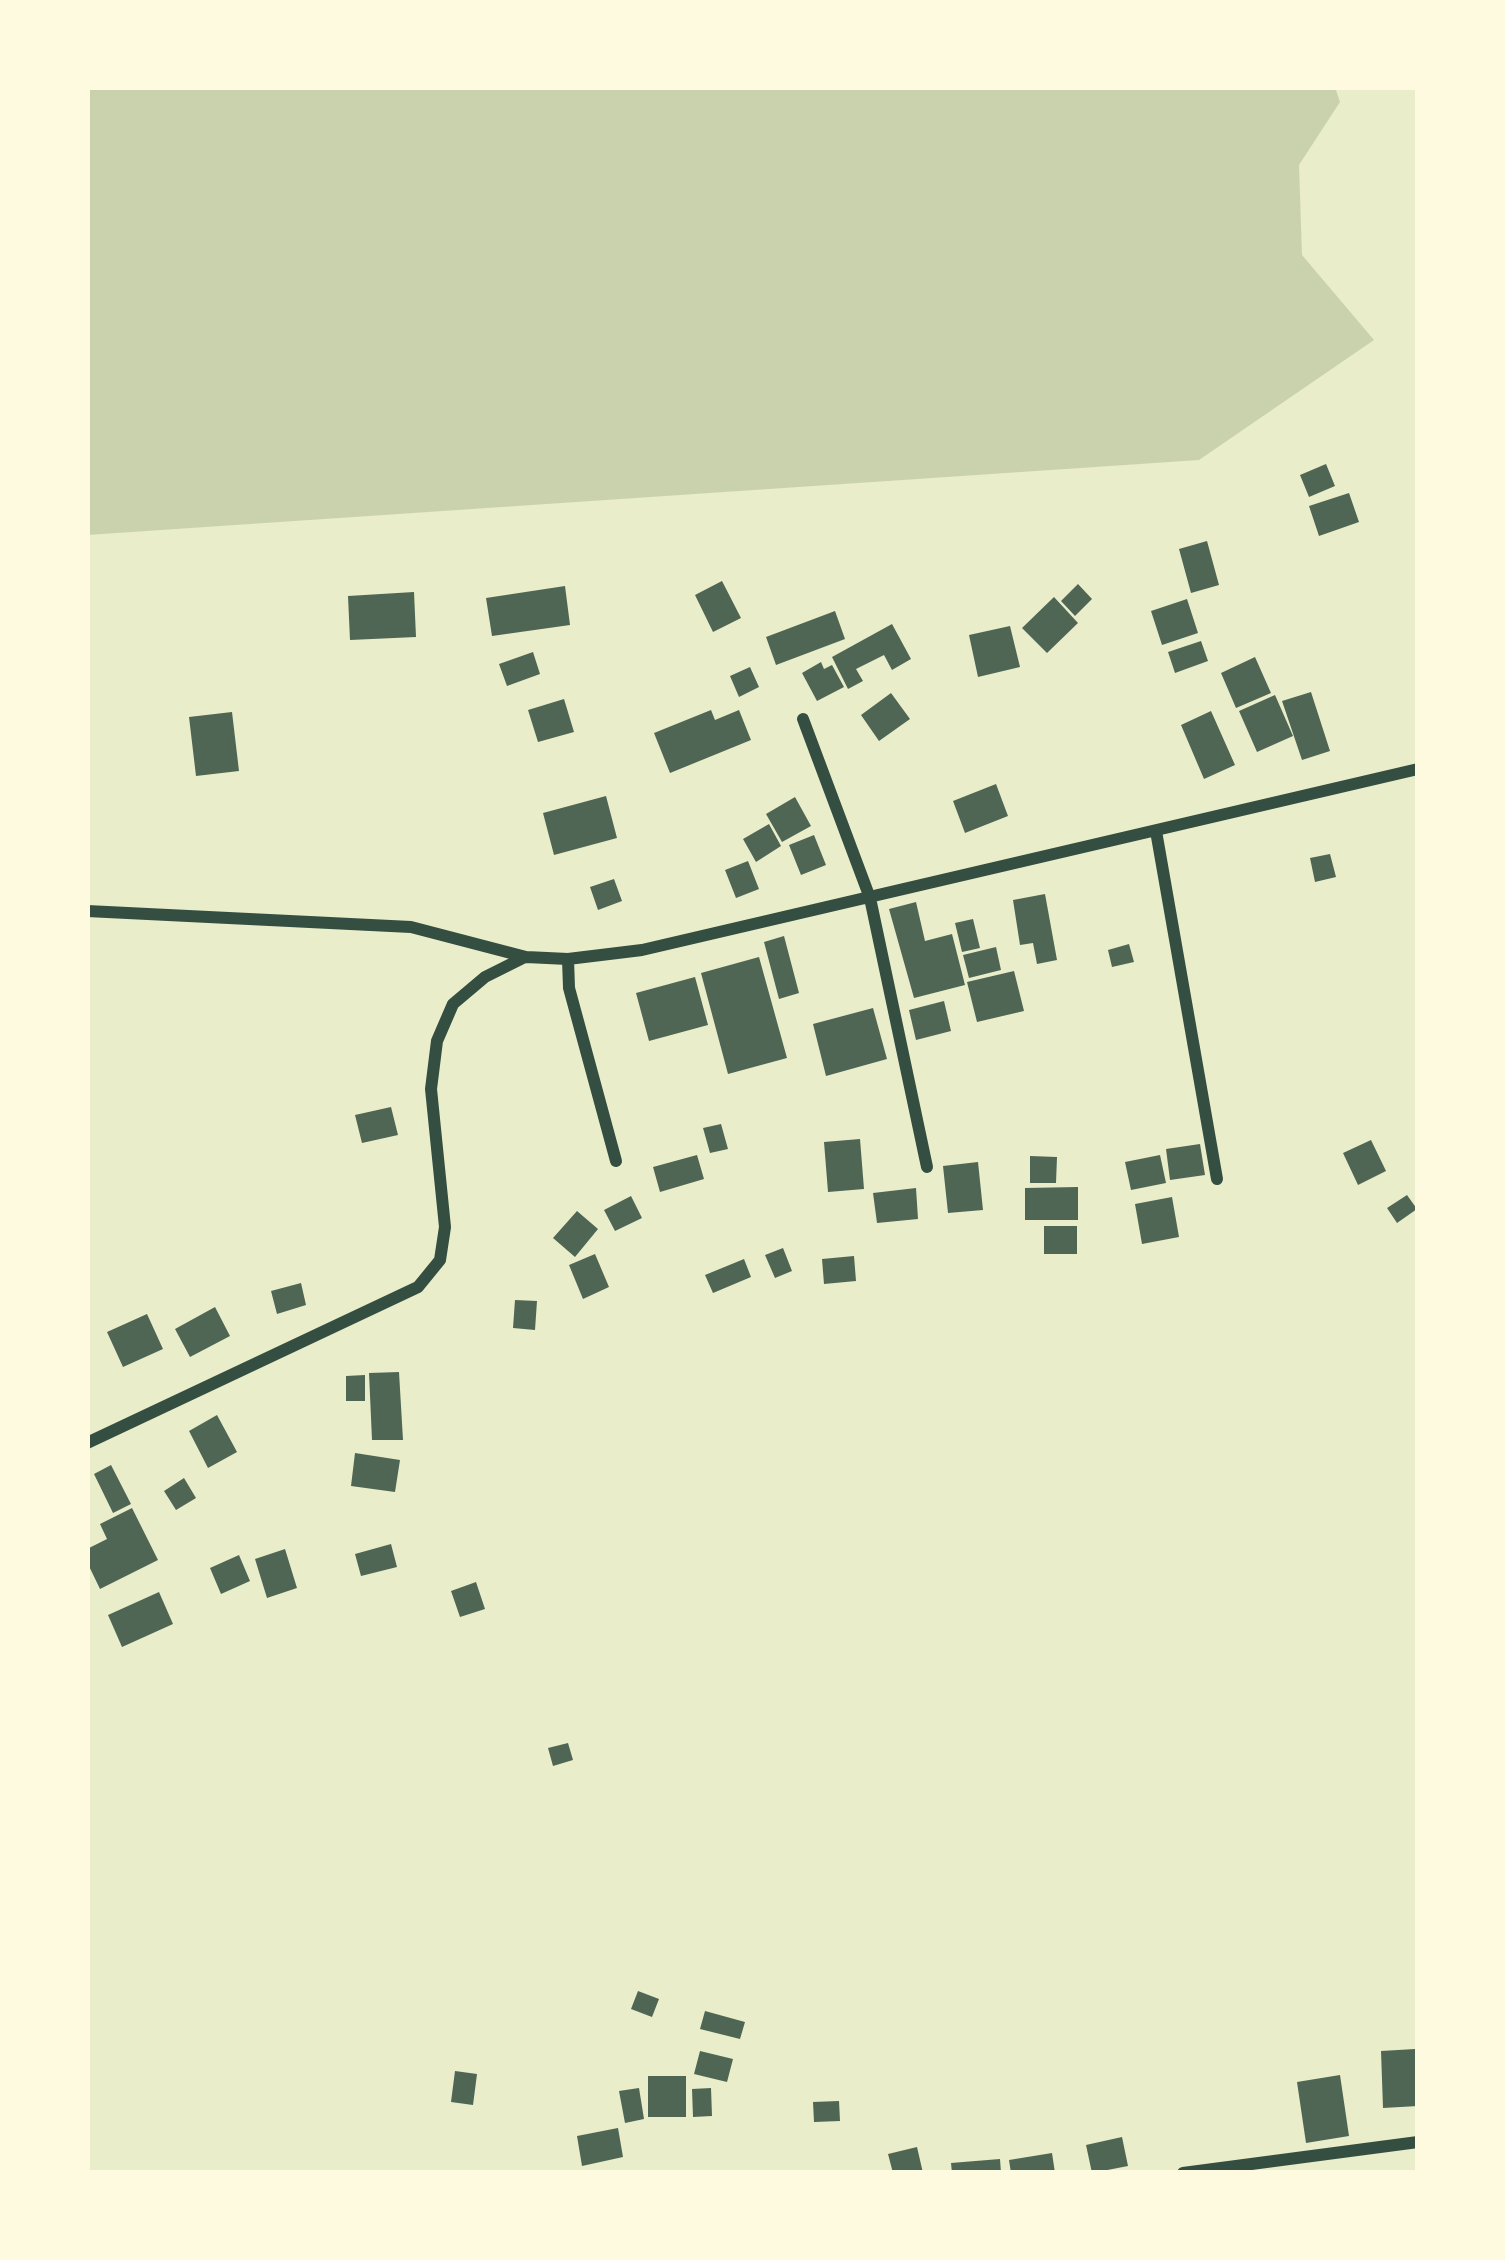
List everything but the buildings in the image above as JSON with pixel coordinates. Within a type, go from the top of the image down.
[{"type":"street","points":[[803,719],[871,898],[927,1167]]},
{"type":"street","points":[[87,911],[411,927],[526,957],[568,959],[642,950],[1418,770]]},
{"type":"street","points":[[1156,830],[1217,1179]]},
{"type":"street","points":[[87,1443],[418,1287],[440,1259],[445,1227],[431,1089],[437,1041],[453,1004],[484,977],[526,957]]},
{"type":"street","points":[[568,959],[569,988],[616,1160]]},
{"type":"street","points":[[1183,2173],[1418,2142]]},
{"type":"green space","points":[[87,87],[1335,87],[1340,102],[1299,165],[1302,255],[1374,340],[1199,460],[87,535]]}]
